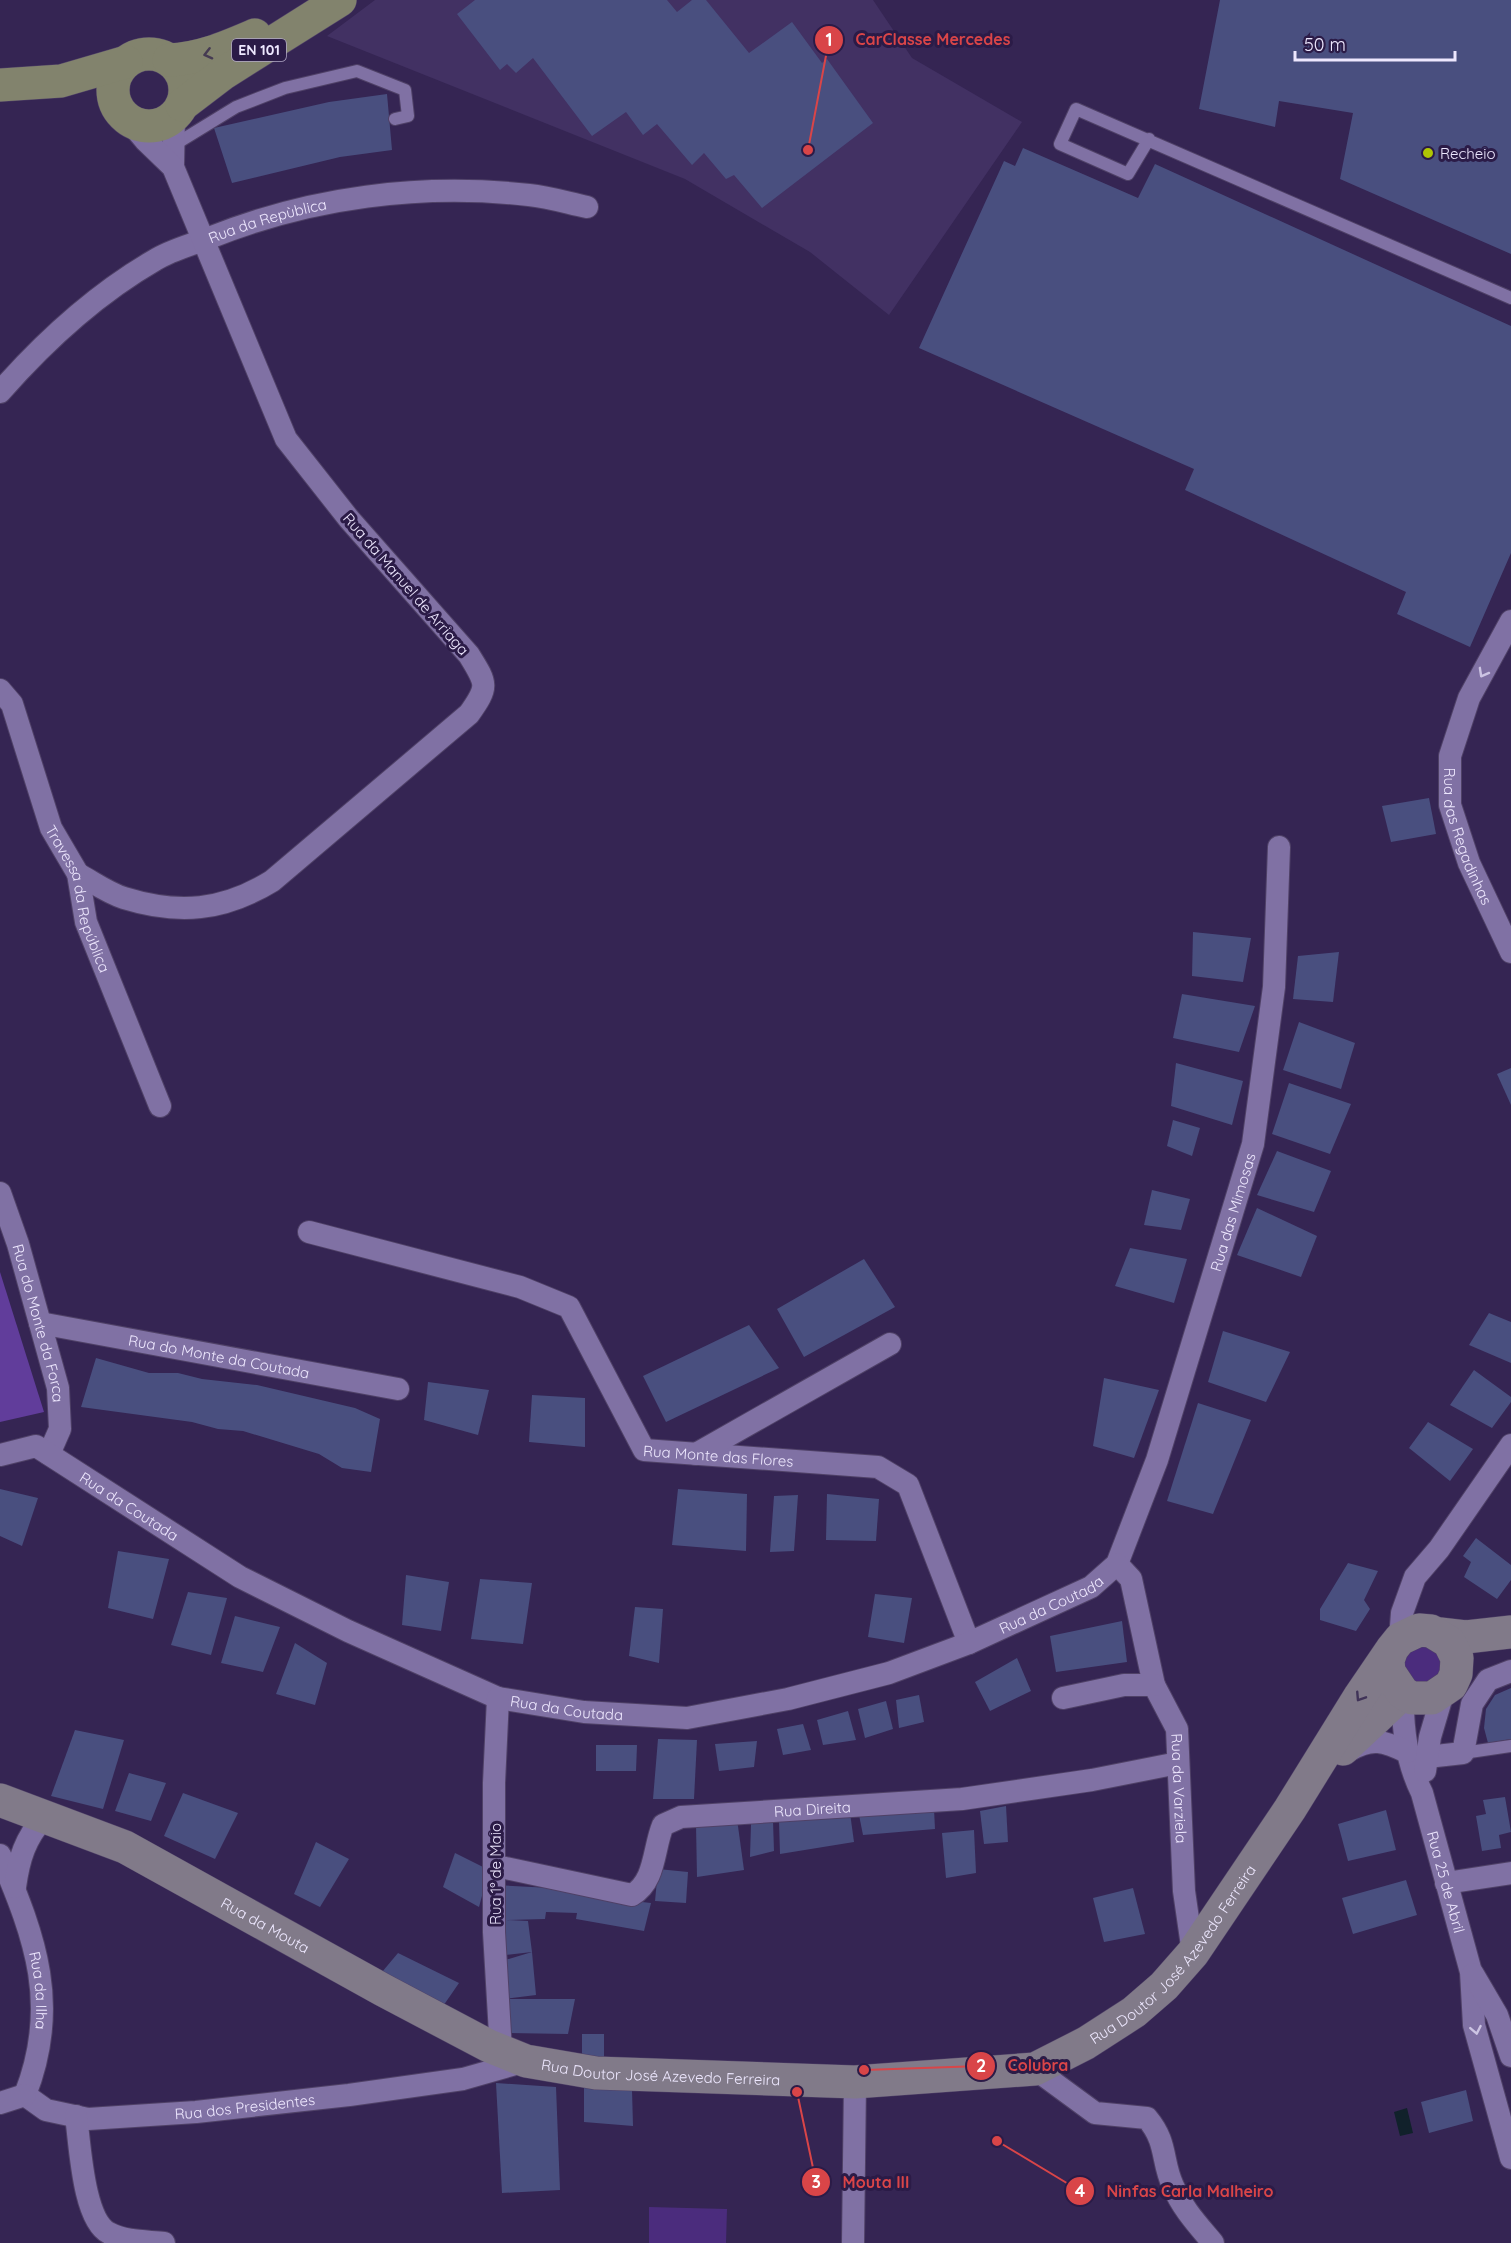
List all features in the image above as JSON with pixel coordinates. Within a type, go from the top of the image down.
[{"type":"main road","name":"EN 101","points":[[0,85],[61,81],[147,54],[169,60],[216,52],[340,0]]},
{"type":"main road","name":"EN 101","points":[[61,81],[95,91],[122,113],[144,126],[160,124],[176,133],[224,73],[340,0]]},
{"type":"main road","points":[[169,60],[178,69],[185,92],[176,133]]},
{"type":"main road","points":[[122,113],[114,81],[126,62]]},
{"type":"main road","points":[[1511,1632],[1466,1636],[1409,1633],[1396,1644],[1388,1660],[1389,1672],[1403,1693],[1424,1699],[1450,1683],[1478,1660],[1511,1645]]},
{"type":"main road","points":[[1436,1633],[1449,1642],[1457,1658],[1450,1683]]},
{"type":"main road","name":"Rua Doutor José Azevedo Ferreira","points":[[507,2061],[596,2073],[855,2082],[1035,2069],[1086,2043],[1134,2012],[1164,1986],[1193,1953],[1290,1809],[1396,1644]]},
{"type":"main road","name":"Rua Doutor José Azevedo Ferreira","points":[[1290,1809],[1356,1734],[1403,1693]]},
{"type":"main road","name":"Rua da Mouta","points":[[0,1800],[125,1847],[393,1995],[507,2061]]},
{"type":"street","points":[[122,113],[176,133]]},
{"type":"street","name":"Rua da Manuel de Arriaga","points":[[78,874],[123,898],[177,908],[211,908],[245,898],[272,881],[469,714],[483,694],[483,678],[469,655],[349,519],[286,439],[204,240],[176,133]]},
{"type":"street","name":"Rua da Repùblica","points":[[0,392],[38,348],[88,307],[155,259],[251,221],[355,196],[441,191],[531,195],[587,207]]},
{"type":"street","name":"Rua das Regadinhas","points":[[1511,621],[1469,698],[1450,756],[1450,806],[1469,863],[1511,952]]},
{"type":"street","name":"Travessa da República","points":[[0,690],[12,704],[51,828],[78,874],[86,922],[160,1106]]},
{"type":"street","name":"Rua das Mimosas","points":[[1118,1564],[1157,1460],[1253,1144],[1274,987],[1279,847]]},
{"type":"street","name":"Rua do Monte da Forca","points":[[0,1193],[18,1244],[58,1388],[60,1429],[49,1454]]},
{"type":"street","name":"Rua Monte das Flores","points":[[309,1232],[520,1287],[569,1307],[644,1450],[878,1467],[908,1485],[969,1644]]},
{"type":"street","name":"Rua do Monte da Coutada","points":[[40,1323],[398,1389]]},
{"type":"street","points":[[696,1454],[890,1344]]},
{"type":"street","points":[[1396,1644],[1402,1613],[1415,1577],[1439,1549],[1511,1445]]},
{"type":"street","points":[[0,1455],[36,1446],[49,1454]]},
{"type":"street","name":"Rua da Coutada","points":[[49,1454],[240,1577],[348,1631],[498,1698],[584,1712],[687,1718],[788,1699],[889,1673],[969,1644],[1091,1587],[1118,1564]]},
{"type":"street","points":[[1436,1633],[1423,1617],[1421,1606],[1425,1581],[1439,1549]]},
{"type":"street","name":"Rua da Varziela","points":[[1118,1564],[1131,1579],[1154,1685],[1177,1729],[1184,1891],[1193,1953]]},
{"type":"street","points":[[1463,1753],[1472,1704],[1488,1680],[1511,1671]]},
{"type":"street","points":[[1417,1754],[1450,1683]]},
{"type":"street","points":[[1063,1698],[1124,1685],[1154,1685]]},
{"type":"street","points":[[1403,1693],[1417,1754]]},
{"type":"street","name":"Rua 1º de Maio","points":[[498,1698],[494,1783],[496,1866],[494,1932],[507,2061]]},
{"type":"street","name":"Rua Doutor José Azevedo Ferreira","points":[[1333,1760],[1364,1742],[1377,1740],[1417,1754],[1463,1753]]},
{"type":"street","name":"Rua 25 de Abril","points":[[1417,1754],[1412,1772],[1422,1793],[1471,1972],[1474,2025],[1486,2070],[1506,2126],[1511,2158]]},
{"type":"street","name":"Rua Direita","points":[[496,1866],[632,1895],[642,1889],[651,1872],[656,1842],[663,1825],[681,1817],[962,1799],[1092,1780],[1178,1763]]},
{"type":"street","name":"Rua da Ilha","points":[[15,1889],[19,1856],[29,1836],[44,1817]]},
{"type":"street","name":"Rua da Ilha","points":[[0,1855],[34,1942],[44,2026],[37,2064],[25,2095]]},
{"type":"street","points":[[1446,1883],[1511,1873]]},
{"type":"street","name":"Rua 25 de Abril","points":[[1471,1972],[1497,2015],[1511,2057],[1494,2062],[1486,2070]]},
{"type":"street","name":"Rua dos Presidentes","points":[[25,2095],[46,2110],[88,2119],[196,2112],[349,2096],[463,2079],[507,2061]]},
{"type":"street","points":[[1035,2069],[1095,2113],[1147,2118],[1159,2133],[1172,2185],[1189,2214],[1213,2243]]},
{"type":"street","points":[[853,2243],[855,2082]]},
{"type":"street","points":[[0,2103],[25,2095]]},
{"type":"street","points":[[76,2116],[89,2202],[98,2223],[108,2233],[130,2240],[164,2243]]},
{"type":"lane","points":[[176,133],[285,88],[357,71],[405,90],[408,116],[395,119]]},
{"type":"lane","points":[[1149,140],[1128,174],[1060,144],[1076,109],[1149,140],[1511,298]]},
{"type":"lane","points":[[1463,1753],[1511,1746]]},
{"type":"shaded area","points":[[375,0],[873,0],[912,58],[1022,122],[889,315],[810,252],[685,179],[327,36]]},
{"type":"shaded area","points":[[0,1272],[44,1412],[0,1422]]},
{"type":"shaded area","points":[[1414,1644],[1439,1649],[1444,1671],[1427,1686],[1406,1679],[1403,1653]]},
{"type":"shaded area","points":[[649,2207],[727,2209],[726,2243],[649,2243]]},
{"type":"water","points":[[1407,2108],[1413,2133],[1400,2136],[1394,2112]]},
{"type":"building","points":[[475,0],[667,0],[677,12],[692,0],[706,0],[749,53],[792,22],[822,63],[827,59],[873,123],[762,208],[734,175],[726,179],[704,153],[692,165],[657,124],[643,135],[626,112],[592,136],[533,58],[516,73],[507,64],[500,70],[457,14]]},
{"type":"building","name":"Recheio","points":[[1220,0],[1511,0],[1511,254],[1340,179],[1353,113],[1279,101],[1275,127],[1199,109]]},
{"type":"building","points":[[387,94],[392,150],[340,157],[232,183],[214,128],[329,102]]},
{"type":"building","points":[[1023,148],[1138,198],[1155,164],[1511,326],[1511,553],[1470,647],[1397,614],[1406,592],[1185,490],[1194,469],[919,348],[1004,161],[1015,166]]},
{"type":"building","points":[[1429,798],[1436,834],[1391,842],[1382,806]]},
{"type":"building","points":[[1193,932],[1251,938],[1243,982],[1192,976]]},
{"type":"building","points":[[1339,952],[1333,1002],[1293,999],[1298,956]]},
{"type":"building","points":[[1182,994],[1255,1006],[1239,1052],[1173,1038]]},
{"type":"building","points":[[1299,1022],[1355,1043],[1341,1089],[1283,1070]]},
{"type":"building","points":[[1176,1063],[1243,1081],[1232,1125],[1171,1106]]},
{"type":"building","points":[[1511,1068],[1511,1105],[1497,1074]]},
{"type":"building","points":[[1289,1083],[1351,1104],[1330,1154],[1272,1134]]},
{"type":"building","points":[[1173,1120],[1200,1128],[1192,1156],[1167,1146]]},
{"type":"building","points":[[1277,1151],[1331,1171],[1314,1212],[1257,1195]]},
{"type":"building","points":[[1152,1190],[1190,1199],[1181,1230],[1144,1225]]},
{"type":"building","points":[[1257,1208],[1317,1236],[1301,1277],[1237,1255]]},
{"type":"building","points":[[1130,1248],[1187,1259],[1174,1303],[1115,1286]]},
{"type":"building","points":[[864,1259],[895,1307],[804,1357],[777,1309]]},
{"type":"building","points":[[1489,1313],[1511,1322],[1511,1363],[1469,1345]]},
{"type":"building","points":[[749,1325],[779,1368],[666,1422],[643,1376]]},
{"type":"building","points":[[1223,1331],[1290,1352],[1266,1402],[1208,1382]]},
{"type":"building","points":[[96,1358],[149,1373],[178,1373],[202,1379],[257,1385],[355,1408],[380,1419],[371,1472],[342,1468],[319,1454],[243,1431],[81,1407]]},
{"type":"building","points":[[1474,1370],[1511,1397],[1511,1402],[1492,1428],[1450,1405]]},
{"type":"building","points":[[1104,1378],[1159,1390],[1134,1458],[1093,1446]]},
{"type":"building","points":[[428,1382],[489,1390],[478,1435],[424,1420]]},
{"type":"building","points":[[532,1395],[585,1398],[585,1447],[529,1442]]},
{"type":"building","points":[[1198,1403],[1251,1420],[1213,1514],[1167,1501]]},
{"type":"building","points":[[1428,1422],[1473,1449],[1450,1481],[1409,1448]]},
{"type":"building","points":[[0,1489],[38,1498],[22,1546],[0,1536]]},
{"type":"building","points":[[678,1489],[747,1494],[746,1551],[672,1545]]},
{"type":"building","points":[[827,1494],[879,1499],[876,1541],[826,1540]]},
{"type":"building","points":[[798,1495],[794,1551],[770,1552],[774,1496]]},
{"type":"building","points":[[1476,1538],[1511,1565],[1511,1580],[1497,1599],[1464,1577],[1471,1562],[1463,1556]]},
{"type":"building","points":[[118,1551],[169,1559],[153,1619],[108,1608]]},
{"type":"building","points":[[1348,1563],[1378,1571],[1364,1600],[1370,1609],[1356,1631],[1320,1620],[1320,1609]]},
{"type":"building","points":[[406,1575],[449,1582],[441,1631],[402,1625]]},
{"type":"building","points":[[480,1579],[532,1583],[523,1644],[471,1639]]},
{"type":"building","points":[[188,1592],[227,1598],[211,1655],[171,1645]]},
{"type":"building","points":[[875,1594],[912,1598],[904,1643],[868,1637]]},
{"type":"building","points":[[635,1607],[663,1609],[659,1663],[629,1656]]},
{"type":"building","points":[[235,1616],[280,1627],[263,1672],[221,1663]]},
{"type":"building","points":[[1122,1621],[1127,1662],[1056,1672],[1050,1636]]},
{"type":"building","points":[[295,1643],[327,1663],[315,1705],[276,1694]]},
{"type":"building","points":[[1017,1658],[1031,1691],[990,1711],[975,1682]]},
{"type":"building","points":[[1511,1688],[1511,1739],[1488,1743],[1484,1728],[1486,1709],[1495,1695]]},
{"type":"building","points":[[919,1695],[924,1722],[899,1728],[896,1700]]},
{"type":"building","points":[[886,1701],[893,1729],[865,1738],[858,1709]]},
{"type":"building","points":[[848,1711],[856,1740],[823,1745],[817,1720]]},
{"type":"building","points":[[803,1724],[811,1750],[783,1755],[777,1729]]},
{"type":"building","points":[[75,1730],[124,1740],[103,1809],[51,1796]]},
{"type":"building","points":[[658,1739],[697,1740],[694,1799],[653,1799]]},
{"type":"building","points":[[757,1741],[754,1767],[719,1771],[715,1744]]},
{"type":"building","points":[[596,1745],[637,1745],[636,1771],[596,1771]]},
{"type":"building","points":[[129,1773],[166,1783],[151,1821],[115,1811]]},
{"type":"building","points":[[183,1793],[238,1813],[215,1859],[164,1836]]},
{"type":"building","points":[[1505,1797],[1511,1832],[1499,1835],[1501,1848],[1482,1851],[1476,1816],[1486,1814],[1483,1800]]},
{"type":"building","points":[[1006,1806],[1008,1842],[984,1844],[980,1811]]},
{"type":"building","points":[[934,1809],[935,1829],[863,1835],[859,1815]]},
{"type":"building","points":[[1386,1810],[1396,1850],[1348,1861],[1338,1824]]},
{"type":"building","points":[[850,1813],[854,1842],[780,1854],[779,1822]]},
{"type":"building","points":[[737,1819],[744,1870],[697,1877],[696,1825]]},
{"type":"building","points":[[773,1821],[774,1851],[750,1857],[751,1824]]},
{"type":"building","points":[[974,1830],[976,1873],[946,1878],[942,1833]]},
{"type":"building","points":[[316,1842],[349,1859],[320,1907],[294,1894]]},
{"type":"building","points":[[455,1853],[489,1870],[479,1907],[443,1887]]},
{"type":"building","points":[[658,1869],[688,1872],[686,1903],[655,1901]]},
{"type":"building","points":[[1406,1880],[1417,1915],[1353,1934],[1342,1898]]},
{"type":"building","points":[[495,1885],[551,1888],[580,1895],[651,1903],[644,1931],[576,1919],[577,1913],[546,1912],[545,1919],[506,1920],[528,1921],[532,1952],[496,1956]]},
{"type":"building","points":[[1133,1888],[1145,1934],[1104,1942],[1093,1898]]},
{"type":"building","points":[[532,1952],[536,1995],[505,1999],[502,1961]]},
{"type":"building","points":[[398,1953],[459,1983],[439,2012],[377,1978]]},
{"type":"building","points":[[499,1999],[575,1999],[568,2034],[506,2033]]},
{"type":"building","points":[[582,2034],[604,2034],[604,2058],[582,2057]]},
{"type":"building","points":[[496,2083],[556,2087],[560,2190],[502,2193]]},
{"type":"building","points":[[584,2087],[632,2090],[633,2126],[584,2122]]},
{"type":"building","points":[[1466,2090],[1473,2121],[1429,2133],[1421,2102]]},
{"type":"place","name":"CarClasse Mercedes","points":[[808,150]]},
{"type":"place","name":"Recheio","points":[[1428,153]]},
{"type":"place","name":"Colubra","points":[[864,2070]]},
{"type":"place","name":"Mouta III","points":[[797,2092]]},
{"type":"place","name":"Ninfas Carla Malheiro","points":[[997,2141]]}]
